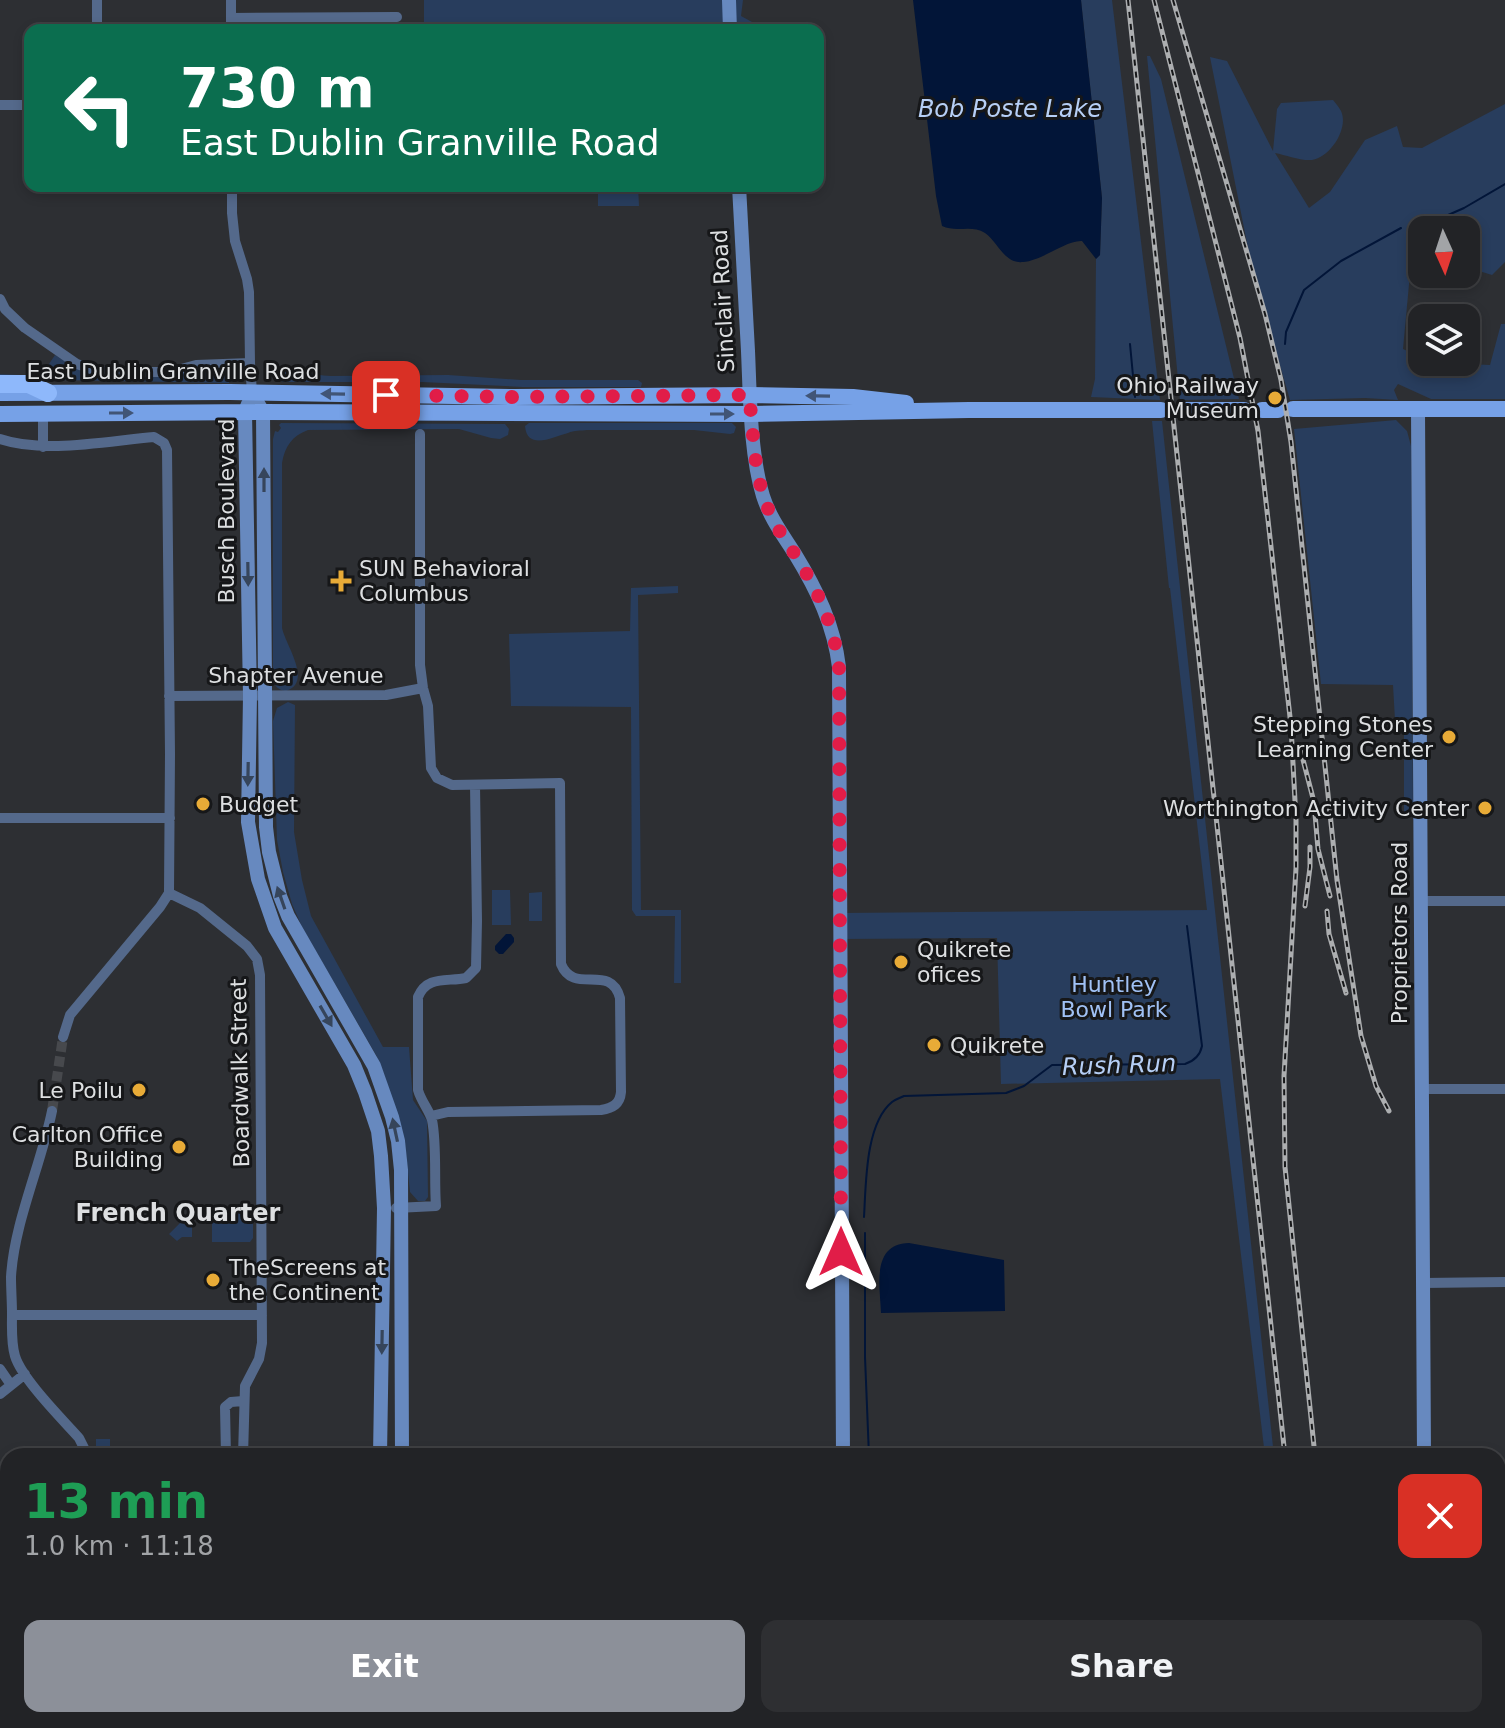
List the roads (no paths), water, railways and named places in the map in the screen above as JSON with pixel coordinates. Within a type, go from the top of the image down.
[{"type":"highway","points":[[0,384],[29,384],[48,393]]},
{"type":"main road","points":[[729,0],[730,24]]},
{"type":"main road","name":"Sinclair Road","points":[[739,192],[749,395],[756,470],[763,498],[778,529],[823,605],[834,635],[839,667],[843,1448]]},
{"type":"main road","name":"East Dublin Granville Road","points":[[0,393],[515,397],[749,395],[853,397],[969,410]]},
{"type":"main road","name":"Busch Boulevard","points":[[252,393],[263,412],[257,696],[248,822],[258,879],[275,928],[354,1065],[378,1131],[384,1208],[380,1448]]},
{"type":"main road","name":"Busch Boulevard","points":[[252,393],[245,412],[257,696],[269,852],[288,916],[363,1044],[383,1088],[398,1141],[401,1170],[402,1448]]},
{"type":"main road","name":"Proprietors Road","points":[[1418,409],[1424,1448]]},
{"type":"main road","points":[[1278,410],[1505,409]]},
{"type":"main road","name":"East Dublin Granville Road","points":[[0,414],[751,414],[1161,410]]},
{"type":"main road","points":[[1181,410],[1244,410]]},
{"type":"street","points":[[97,0],[97,24]]},
{"type":"street","points":[[231,0],[231,24]]},
{"type":"street","points":[[231,18],[397,17]]},
{"type":"street","points":[[0,105],[24,105]]},
{"type":"street","points":[[232,192],[235,241],[249,292],[252,393]]},
{"type":"street","points":[[0,299],[5,309],[25,328],[77,364],[94,370],[170,372],[196,365],[250,363]]},
{"type":"street","name":"East Dublin Granville Road","points":[[43,414],[43,447]]},
{"type":"street","points":[[420,434],[420,665],[428,706],[433,774],[447,784],[560,783],[561,964],[564,972],[571,977],[608,981],[615,985],[619,993],[621,1092],[615,1105],[601,1110],[448,1112],[431,1116]]},
{"type":"street","points":[[0,439],[17,445],[43,447],[154,437],[164,443],[167,450],[169,893],[70,1015],[63,1037]]},
{"type":"street","name":"Shapter Avenue","points":[[169,696],[386,695],[423,688]]},
{"type":"street","points":[[384,1208],[436,1206],[431,1116],[418,1090],[418,997],[428,983],[466,978],[476,968],[475,785]]},
{"type":"street","points":[[0,818],[170,818]]},
{"type":"street","name":"Boardwalk Street","points":[[169,893],[200,908],[247,946],[257,959],[260,975],[262,1315],[259,1359],[245,1386],[243,1448]]},
{"type":"street","points":[[1421,901],[1505,901]]},
{"type":"street","points":[[1421,1089],[1505,1089]]},
{"type":"street","points":[[52,1111],[19,1231],[11,1275],[15,1357],[84,1448]]},
{"type":"street","points":[[1423,1283],[1505,1282]]},
{"type":"street","points":[[12,1315],[262,1315]]},
{"type":"street","points":[[0,1369],[11,1385]]},
{"type":"street","points":[[0,1394],[25,1374]]},
{"type":"street","points":[[226,1448],[225,1407],[231,1402],[243,1401]]},
{"type":"water","name":"Bob Poste Lake","points":[[913,0],[1081,0],[1102,198],[1100,255],[1096,259],[1082,241],[1030,261],[1016,262],[980,230],[942,226]]},
{"type":"water","points":[[506,934],[511,934],[514,942],[503,954],[499,954],[495,946]]},
{"type":"water","points":[[909,1243],[1004,1260],[1005,1311],[881,1313],[879,1279],[883,1258],[897,1245]]},
{"type":"waterway","name":"Rush Run","points":[[1446,216],[1505,184]]},
{"type":"waterway","name":"Rush Run","points":[[1285,344],[1286,332],[1304,290],[1341,261],[1401,228]]},
{"type":"waterway","name":"Rush Run","points":[[1130,344],[1135,397]]},
{"type":"waterway","name":"Rush Run","points":[[864,1217],[872,1140],[883,1112],[896,1099],[904,1096],[1006,1093],[1024,1086],[1052,1065],[1185,1064],[1196,1058],[1202,1046],[1187,926]]},
{"type":"waterway","name":"Rush Run","points":[[865,1233],[869,1448]]},
{"type":"tunnel","points":[[52,1111],[63,1037]]},
{"type":"railway","points":[[1128,0],[1284,1448]]},
{"type":"railway","points":[[1154,0],[1240,338],[1258,431],[1291,726],[1296,868],[1284,1076],[1285,1167],[1314,1448]]},
{"type":"railway","points":[[1173,0],[1265,314],[1281,380],[1291,442],[1337,880],[1361,1036],[1376,1086],[1389,1111]]},
{"type":"railway","points":[[1301,752],[1314,802],[1318,849],[1330,896]]},
{"type":"railway","points":[[1305,906],[1310,847]]},
{"type":"railway","points":[[1327,911],[1329,934],[1346,993]]},
{"type":"place","name":"Ohio Railway Museum","points":[[1275,398]]},
{"type":"place","name":"SUN Behavioral Columbus","points":[[341,581]]},
{"type":"place","name":"Stepping Stones Learning Center","points":[[1449,737]]},
{"type":"place","name":"Budget","points":[[203,804]]},
{"type":"place","name":"Worthington Activity Center","points":[[1485,808]]},
{"type":"place","name":"Quikrete ofices","points":[[901,962]]},
{"type":"place","name":"Quikrete","points":[[934,1045]]},
{"type":"place","name":"Le Poilu","points":[[139,1090]]},
{"type":"place","name":"Carlton Office Building","points":[[179,1147]]},
{"type":"place","name":"TheScreens at the Continent","points":[[213,1280]]},
{"type":"district","name":"French Quarter","points":[[178,1213]]},
{"type":"park label","name":"Huntley Bowl Park","points":[[1114,996]]}]
